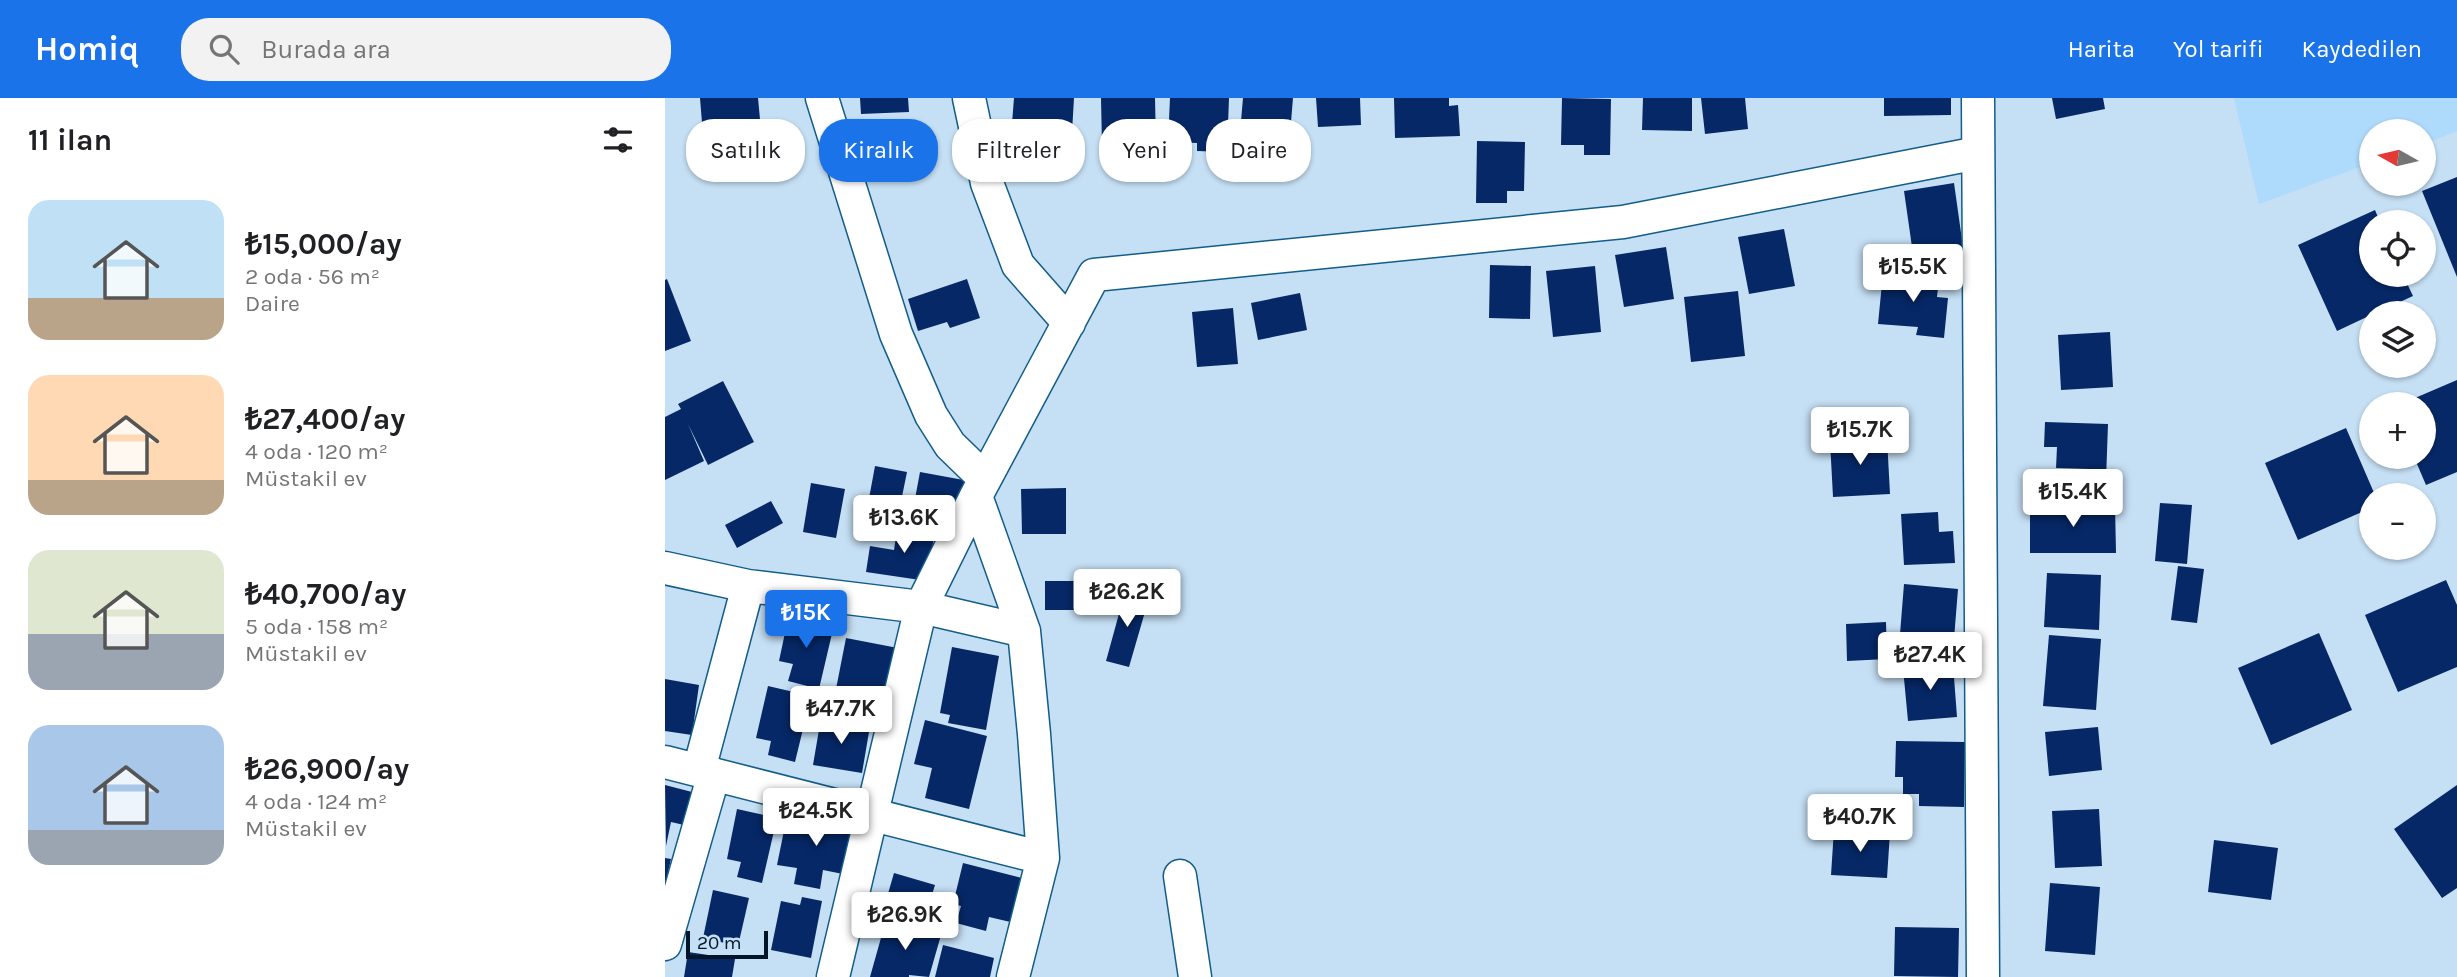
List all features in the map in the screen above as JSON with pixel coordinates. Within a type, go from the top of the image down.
[{"type":"street","points":[[822,98],[901,345],[931,415],[980,488],[1024,631],[1043,858],[1013,977]]},
{"type":"street","points":[[969,98],[987,183],[1018,265],[1069,323]]},
{"type":"street","points":[[1978,98],[1983,977]]},
{"type":"street","points":[[833,977],[921,607],[980,488],[1094,275],[1623,222],[1978,153]]},
{"type":"street","points":[[665,568],[748,586],[921,607],[1024,631]]},
{"type":"street","points":[[665,944],[748,586]]},
{"type":"street","points":[[665,762],[1043,858]]},
{"type":"street","points":[[1180,876],[1195,977]]},
{"type":"shaded area","points":[[2234,98],[2457,98],[2457,131],[2436,139],[2436,119],[2359,119],[2359,167],[2259,204]]},
{"type":"building","points":[[700,98],[758,98],[760,119],[702,119]]},
{"type":"building","points":[[860,98],[908,98],[909,112],[861,114]]},
{"type":"building","points":[[1014,98],[1074,98],[1073,119],[1012,119]]},
{"type":"building","points":[[1101,98],[1155,98],[1155,119],[1101,119]]},
{"type":"building","points":[[1170,98],[1229,98],[1228,119],[1206,119],[1206,151],[1197,151],[1197,143],[1192,143],[1192,119],[1169,119]]},
{"type":"building","points":[[1243,98],[1293,98],[1291,119],[1241,119]]},
{"type":"building","points":[[1316,98],[1360,98],[1361,125],[1318,127]]},
{"type":"building","points":[[1394,98],[1449,98],[1449,106],[1458,105],[1460,136],[1395,138]]},
{"type":"building","points":[[1562,98],[1611,99],[1610,155],[1584,155],[1584,145],[1561,145]]},
{"type":"building","points":[[1643,98],[1692,98],[1692,131],[1642,130]]},
{"type":"building","points":[[1701,98],[1745,98],[1748,129],[1705,134]]},
{"type":"building","points":[[1884,98],[1951,98],[1951,115],[1884,116]]},
{"type":"building","points":[[2052,98],[2103,98],[2105,109],[2056,119]]},
{"type":"building","points":[[1477,141],[1525,142],[1524,191],[1507,191],[1507,203],[1476,203]]},
{"type":"building","points":[[2457,177],[2457,277],[2436,225],[2436,210],[2430,210],[2424,196],[2436,196],[2436,185]]},
{"type":"building","points":[[1954,183],[1963,247],[1913,254],[1904,191]]},
{"type":"building","points":[[2359,217],[2359,287],[2409,287],[2413,296],[2402,301],[2359,301],[2359,321],[2337,331],[2298,245]]},
{"type":"building","points":[[1784,229],[1795,286],[1749,294],[1738,237]]},
{"type":"building","points":[[1666,247],[1674,299],[1624,307],[1615,255]]},
{"type":"building","points":[[1490,265],[1531,266],[1530,319],[1489,318]]},
{"type":"building","points":[[1595,266],[1601,332],[1553,337],[1546,271]]},
{"type":"building","points":[[1883,273],[1939,278],[1937,297],[1948,298],[1944,338],[1916,335],[1918,327],[1878,324]]},
{"type":"building","points":[[667,279],[691,341],[665,351],[665,280]]},
{"type":"building","points":[[967,279],[980,318],[950,328],[947,322],[918,331],[908,299]]},
{"type":"building","points":[[1738,291],[1745,356],[1691,362],[1684,297]]},
{"type":"building","points":[[1300,293],[1307,330],[1258,340],[1251,303]]},
{"type":"building","points":[[1233,308],[1238,364],[1197,367],[1192,312]]},
{"type":"building","points":[[2110,332],[2113,387],[2061,390],[2058,335]]},
{"type":"building","points":[[2457,380],[2457,472],[2425,483],[2419,469],[2436,469],[2436,392],[2429,392]]},
{"type":"building","points":[[723,381],[754,442],[708,465],[688,424],[704,461],[665,480],[665,417],[681,409],[678,404]]},
{"type":"building","points":[[2045,422],[2108,424],[2106,480],[2089,479],[2089,469],[2056,468],[2057,447],[2044,447]]},
{"type":"building","points":[[2346,428],[2359,458],[2359,469],[2364,469],[2370,483],[2359,483],[2359,513],[2298,540],[2265,463]]},
{"type":"building","points":[[1887,438],[1890,494],[1833,497],[1830,441]]},
{"type":"building","points":[[875,466],[907,472],[894,536],[863,531]]},
{"type":"building","points":[[920,472],[969,481],[961,525],[912,515]]},
{"type":"building","points":[[811,483],[845,489],[836,538],[803,532]]},
{"type":"building","points":[[1066,488],[1066,534],[1022,534],[1021,489]]},
{"type":"building","points":[[771,501],[783,523],[737,548],[725,525]]},
{"type":"building","points":[[2160,503],[2192,505],[2187,564],[2155,561]]},
{"type":"building","points":[[2115,505],[2116,553],[2030,553],[2030,506]]},
{"type":"building","points":[[1938,512],[1939,532],[1953,531],[1955,563],[1904,565],[1901,514]]},
{"type":"building","points":[[898,524],[935,530],[927,581],[866,572],[870,546],[894,550]]},
{"type":"building","points":[[2178,566],[2204,569],[2197,623],[2171,620]]},
{"type":"building","points":[[2047,573],[2101,575],[2099,630],[2044,627]]},
{"type":"building","points":[[2446,580],[2457,605],[2457,667],[2398,692],[2365,615]]},
{"type":"building","points":[[1045,581],[1090,581],[1091,610],[1045,610]]},
{"type":"building","points":[[1904,584],[1958,589],[1954,639],[1900,634]]},
{"type":"building","points":[[1125,592],[1149,598],[1129,667],[1106,661]]},
{"type":"building","points":[[789,614],[834,625],[819,689],[788,681],[793,664],[779,661]]},
{"type":"building","points":[[1886,622],[1887,659],[1847,661],[1846,624]]},
{"type":"building","points":[[2319,633],[2352,710],[2271,745],[2238,668]]},
{"type":"building","points":[[2049,635],[2101,639],[2096,710],[2043,706]]},
{"type":"building","points":[[846,638],[903,649],[881,709],[856,703],[858,693],[836,689]]},
{"type":"building","points":[[952,647],[999,656],[986,730],[948,723],[950,715],[940,713]]},
{"type":"building","points":[[1953,664],[1957,717],[1908,721],[1903,668]]},
{"type":"building","points":[[665,679],[699,685],[692,735],[665,731]]},
{"type":"building","points":[[768,686],[811,696],[795,762],[768,755],[771,741],[756,738]]},
{"type":"building","points":[[821,718],[870,726],[862,773],[813,765]]},
{"type":"building","points":[[925,720],[987,736],[969,809],[925,798],[932,768],[914,764]]},
{"type":"building","points":[[2098,727],[2102,770],[2049,776],[2045,732]]},
{"type":"building","points":[[1896,741],[1965,742],[1964,807],[1919,806],[1919,794],[1903,794],[1903,777],[1895,777]]},
{"type":"building","points":[[665,785],[692,792],[684,825],[671,822],[666,846]]},
{"type":"building","points":[[2457,785],[2457,888],[2442,898],[2394,829]]},
{"type":"building","points":[[737,809],[777,818],[762,883],[737,877],[741,862],[727,859]]},
{"type":"building","points":[[2099,809],[2102,866],[2055,868],[2052,811]]},
{"type":"building","points":[[788,811],[857,825],[848,875],[823,870],[820,889],[794,884],[797,868],[777,865]]},
{"type":"building","points":[[1834,829],[1890,832],[1887,878],[1831,875]]},
{"type":"building","points":[[2214,840],[2278,848],[2271,900],[2208,892]]},
{"type":"building","points":[[665,858],[671,859],[666,881],[665,881]]},
{"type":"building","points":[[963,863],[1030,880],[1019,924],[989,917],[986,931],[956,923],[961,906],[953,904]]},
{"type":"building","points":[[894,873],[935,885],[922,927],[892,918],[896,907],[885,904]]},
{"type":"building","points":[[2050,883],[2100,887],[2095,955],[2045,951]]},
{"type":"building","points":[[713,890],[749,898],[738,946],[703,938]]},
{"type":"building","points":[[802,897],[822,901],[811,958],[771,950],[781,901],[800,905]]},
{"type":"building","points":[[886,920],[941,935],[929,977],[870,977]]},
{"type":"building","points":[[1895,927],[1959,928],[1958,977],[1894,976]]},
{"type":"building","points":[[943,945],[994,958],[990,977],[935,977]]},
{"type":"building","points":[[688,952],[735,959],[732,977],[684,977]]}]
